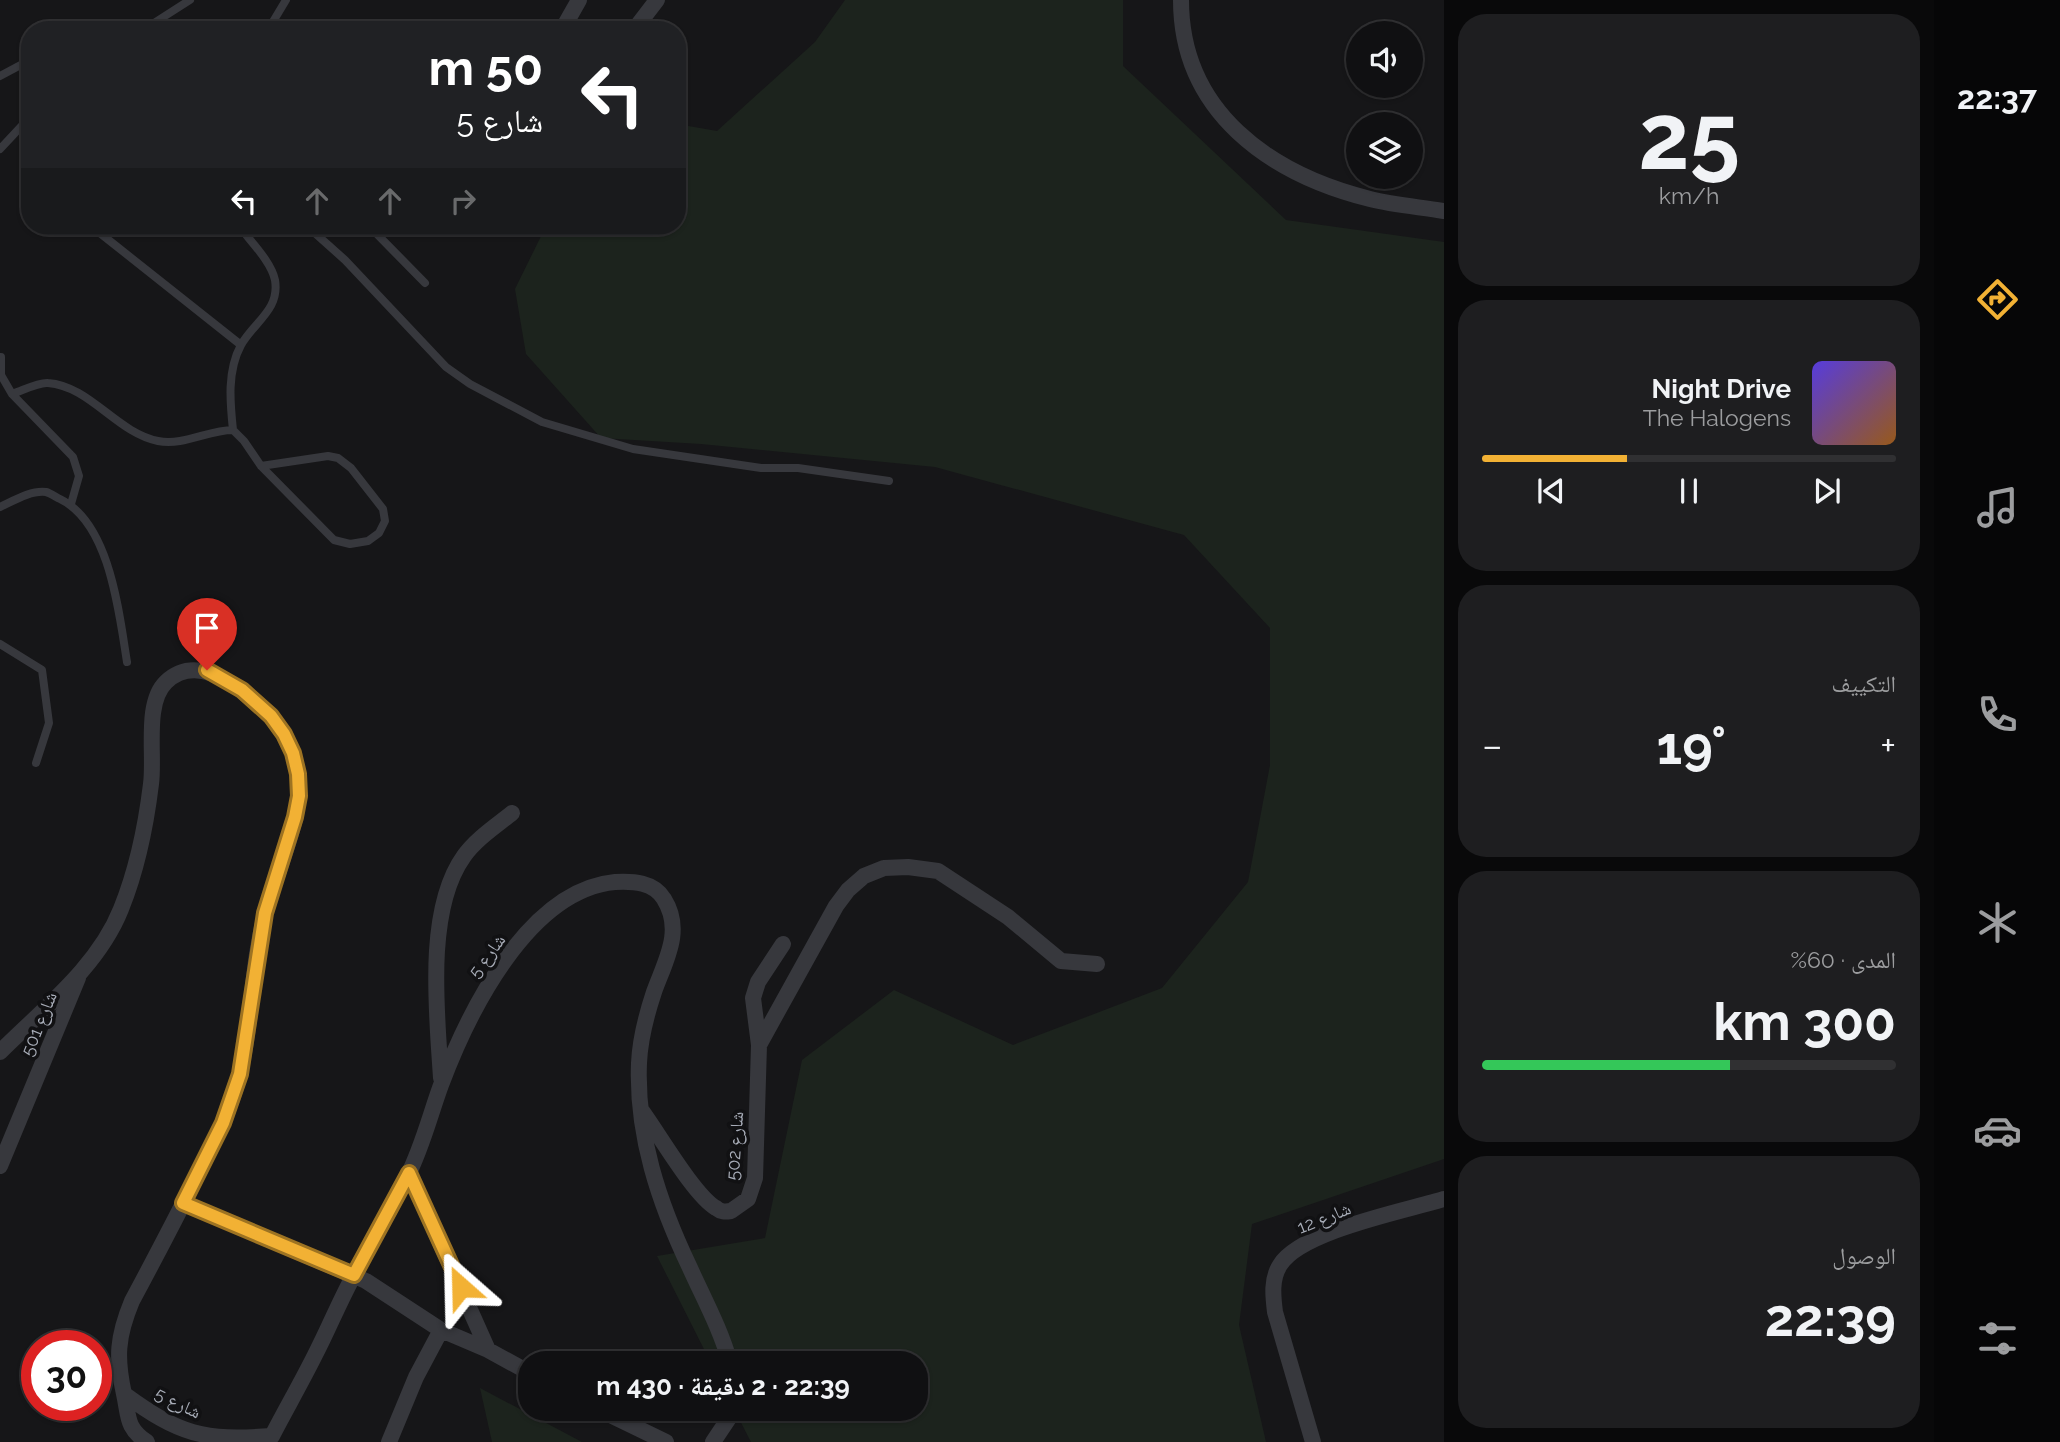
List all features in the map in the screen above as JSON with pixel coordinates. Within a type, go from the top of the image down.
[{"type":"street","points":[[567,21],[579,0]]},
{"type":"street","points":[[641,21],[657,0]]},
{"type":"street","points":[[1181,0],[1182,34],[1193,69],[1221,116],[1241,135],[1290,170],[1331,186],[1371,199],[1444,211]]},
{"type":"street","points":[[0,1052],[80,973],[102,945],[119,914],[132,881],[151,783],[154,702],[165,682],[185,671],[207,670],[242,690],[271,716],[284,734],[293,753],[299,796],[265,913],[240,1074],[223,1123],[132,1301],[122,1331],[118,1373],[128,1423],[147,1442]]},
{"type":"street","points":[[441,1084],[437,962],[444,896],[464,855],[512,813]]},
{"type":"street","points":[[759,1045],[836,906],[848,890],[864,876],[884,868],[908,867],[938,871],[1008,917],[1061,961],[1097,964]]},
{"type":"street","name":"شارع 5","points":[[124,1394],[157,1417],[187,1432],[230,1439],[276,1439],[354,1275],[409,1173],[441,1084],[480,998],[530,930],[574,894],[588,888],[626,881],[647,885],[659,893],[672,918],[673,944],[653,994],[639,1061],[643,1139],[653,1175],[688,1265],[711,1312],[726,1351]]},
{"type":"street","name":"شارع 502","points":[[642,1111],[710,1204],[718,1210],[731,1212],[748,1199],[755,1178],[759,1045],[753,998],[761,975],[783,944]]},
{"type":"street","name":"شارع 501","points":[[0,1166],[80,973]]},
{"type":"street","points":[[409,1173],[488,1350]]},
{"type":"street","name":"شارع 12","points":[[1314,1442],[1275,1312],[1275,1273],[1286,1256],[1335,1231],[1444,1199]]},
{"type":"street","points":[[183,1203],[354,1275],[380,1289],[441,1331],[488,1350],[518,1366]]},
{"type":"street","points":[[389,1442],[416,1377],[441,1331]]},
{"type":"street","points":[[623,1421],[666,1442]]},
{"type":"street","points":[[713,1442],[727,1421]]},
{"type":"lane","points":[[157,21],[190,0]]},
{"type":"lane","points":[[273,21],[286,0]]},
{"type":"lane","points":[[0,76],[21,65]]},
{"type":"lane","points":[[0,149],[21,127]]},
{"type":"lane","points":[[102,235],[241,345]]},
{"type":"lane","points":[[246,235],[275,278],[275,296],[270,309],[241,345],[232,373],[229,401],[233,430],[261,466],[334,540],[350,544],[368,541],[379,533],[385,522],[383,509],[351,468],[338,458],[328,456],[261,466]]},
{"type":"lane","points":[[317,235],[345,260],[446,367],[470,384],[542,422],[633,449],[761,468],[798,468],[889,481]]},
{"type":"lane","points":[[378,235],[425,283]]},
{"type":"lane","points":[[1,357],[1,375],[12,394],[74,457],[79,476],[71,504]]},
{"type":"lane","points":[[12,394],[46,382],[70,389],[138,433],[159,441],[191,439],[219,430],[233,430]]},
{"type":"lane","points":[[0,507],[35,493],[46,492],[71,504],[94,534],[110,571],[127,662]]},
{"type":"lane","points":[[0,644],[41,670],[49,723],[36,763]]},
{"type":"shaded area","points":[[845,0],[1123,0],[1123,66],[1286,220],[1444,242],[1444,1159],[1252,1224],[1239,1325],[1266,1442],[751,1442],[740,1421],[928,1421],[928,1351],[705,1351],[657,1256],[765,1238],[802,1060],[894,990],[1013,1045],[1162,988],[1248,882],[1270,765],[1270,628],[1184,535],[935,467],[701,444],[601,438],[526,354],[515,289],[542,235],[686,235],[686,126],[717,131],[815,42]]},
{"type":"shaded area","points":[[480,1388],[518,1408],[518,1421],[542,1421],[582,1442],[492,1442]]},
{"type":"route","points":[[207,670],[242,690],[271,716],[293,753],[299,796],[265,913],[240,1074],[223,1123],[183,1203],[354,1275],[409,1173],[461,1287]]}]
